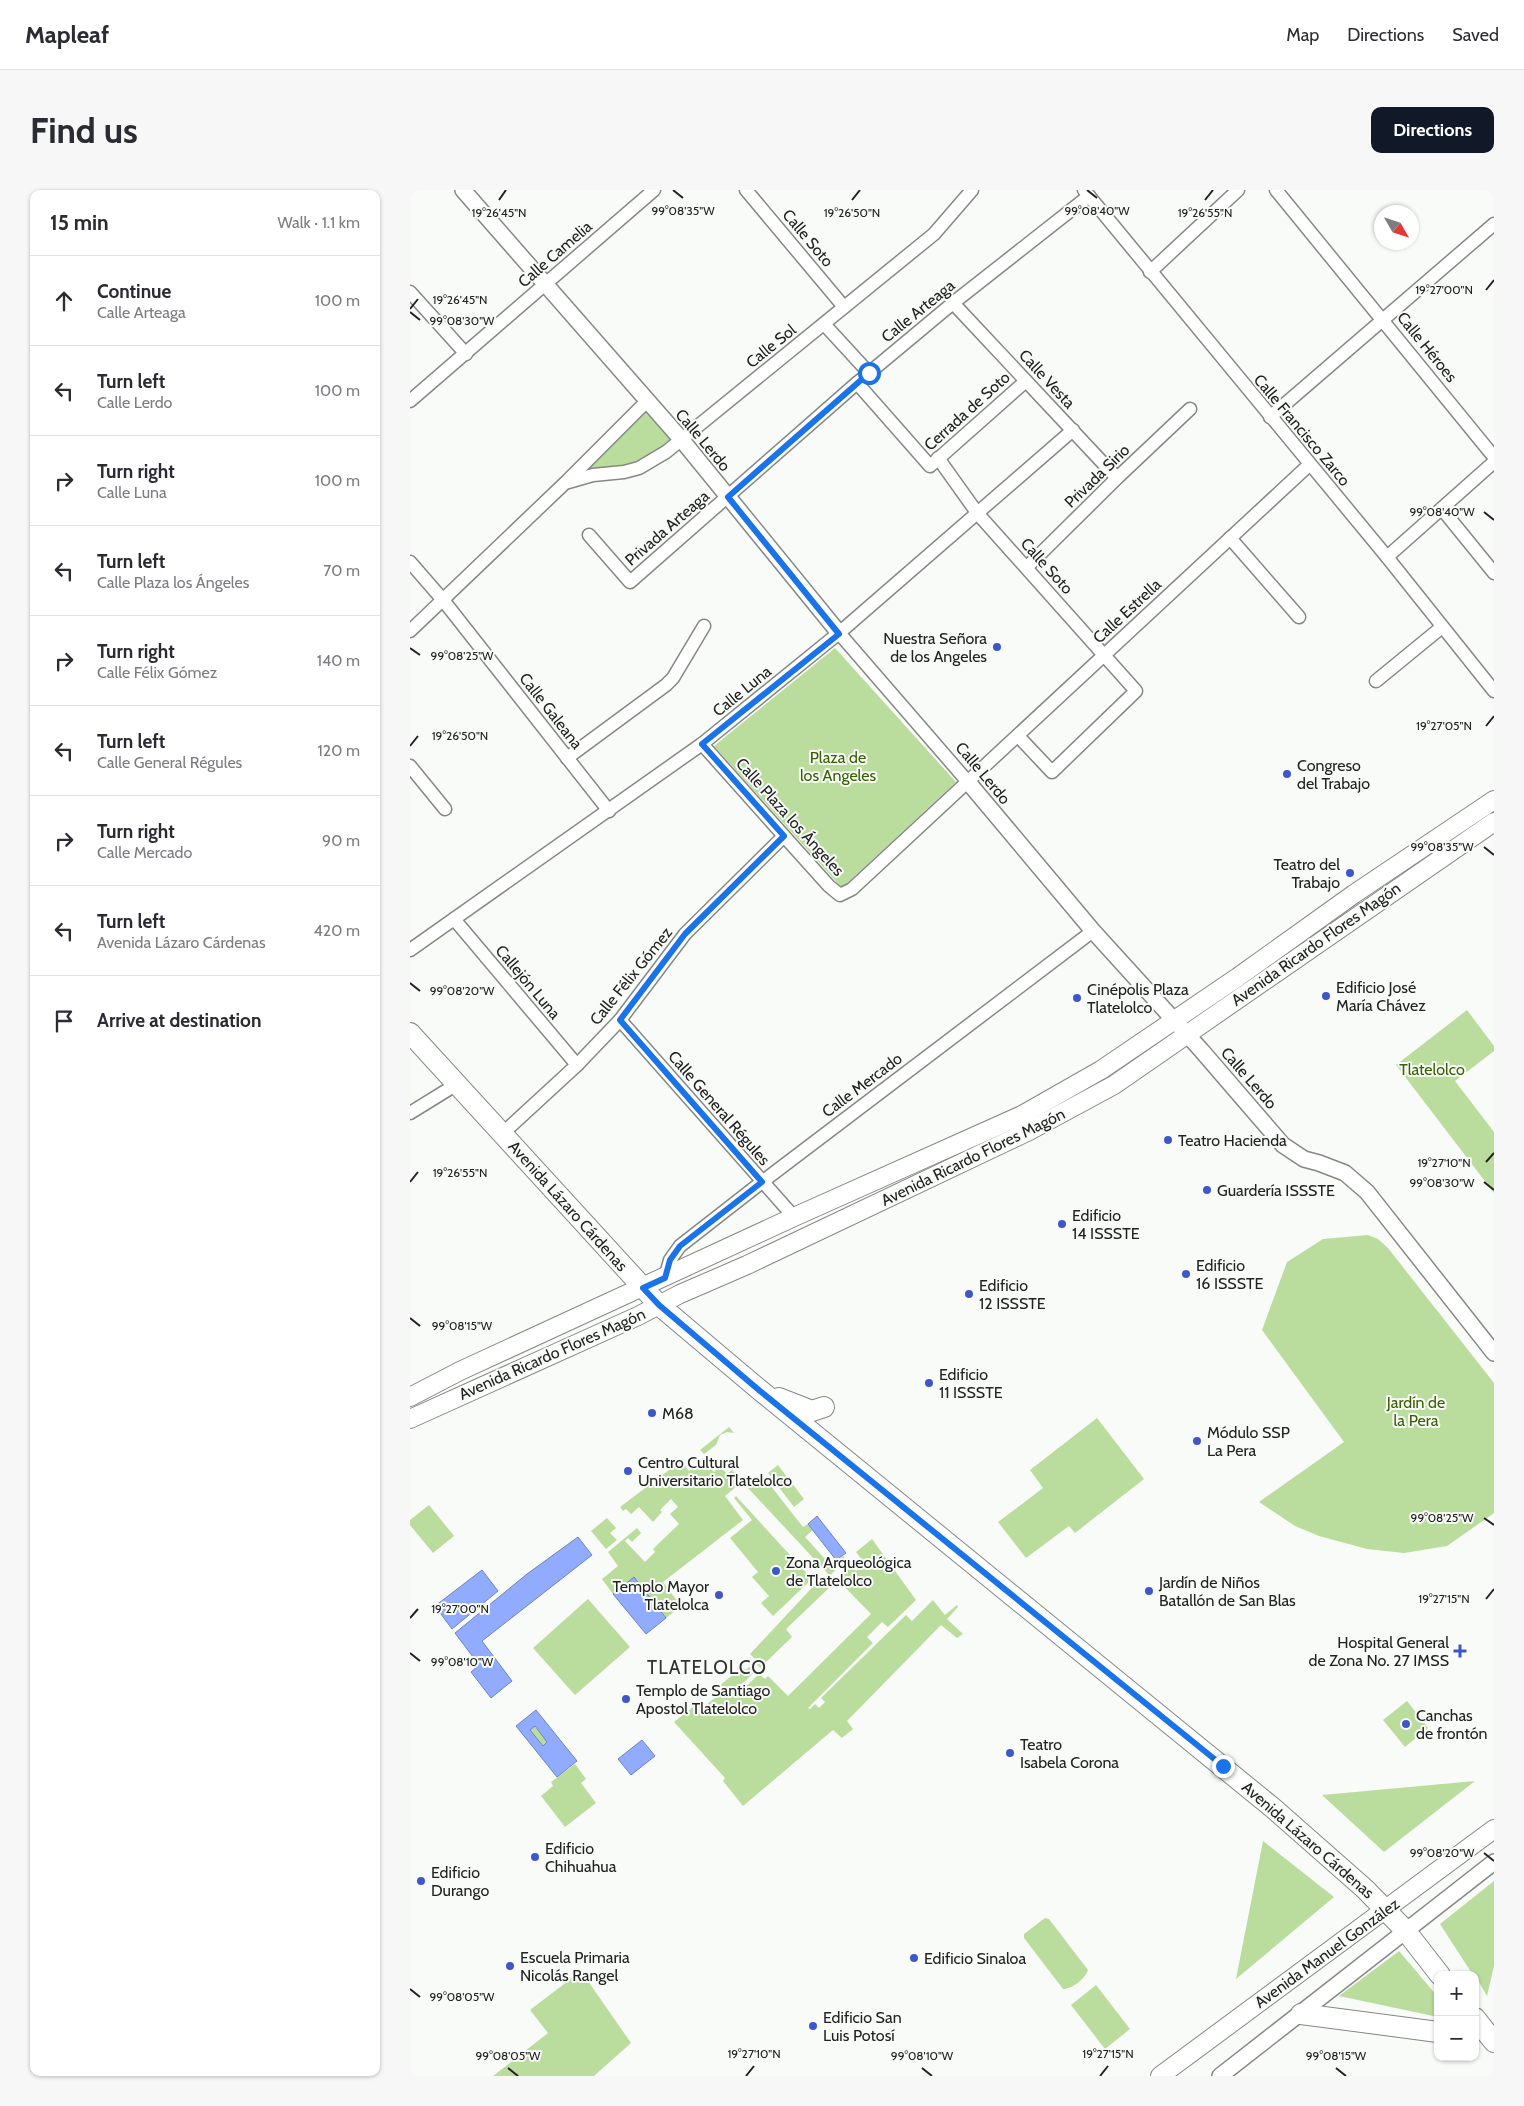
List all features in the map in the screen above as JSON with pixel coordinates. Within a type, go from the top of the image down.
[{"type":"main road","name":"Avenida Ricardo Flores Magón","points":[[410,1396],[460,1371],[794,1217],[1022,1116],[1101,1070],[1354,894],[1494,800]]},
{"type":"main road","name":"Avenida Ricardo Flores Magón","points":[[410,1419],[1029,1132],[1114,1085],[1494,822]]},
{"type":"main road","name":"Avenida Lázaro Cárdenas","points":[[410,1033],[659,1305],[760,1391],[1209,1754],[1356,1880],[1405,1930],[1437,1971]]},
{"type":"main road","points":[[760,1391],[812,1411],[824,1407]]},
{"type":"main road","name":"Avenida Manuel González","points":[[1160,2076],[1494,1829]]},
{"type":"main road","points":[[1301,2014],[1434,2031]]},
{"type":"main road","points":[[1479,2023],[1494,2041],[1485,2045],[1479,2042]]},
{"type":"street","name":"Calle Lerdo","points":[[463,190],[681,439],[839,634],[968,782],[1093,930],[1283,1145],[1304,1159],[1319,1162],[1345,1173],[1367,1192],[1494,1353]]},
{"type":"street","name":"Calle Camelia","points":[[410,401],[654,190]]},
{"type":"street","name":"Calle Soto","points":[[746,190],[844,307]]},
{"type":"street","name":"Calle Sol","points":[[565,483],[593,475],[624,472],[639,468],[666,452],[934,234],[972,190]]},
{"type":"street","points":[[1150,272],[1238,190]]},
{"type":"street","name":"Calle Héroes","points":[[1276,190],[1494,457]]},
{"type":"street","name":"Calle Francisco Zarco","points":[[1086,193],[1387,557],[1494,691]]},
{"type":"street","name":"Calle Arteaga","points":[[728,497],[856,383],[1086,193]]},
{"type":"street","points":[[1270,417],[1494,224]]},
{"type":"street","points":[[410,292],[466,354]]},
{"type":"street","name":"Calle Vesta","points":[[953,303],[1117,478]]},
{"type":"street","points":[[824,324],[869,373]]},
{"type":"street","name":"Cerrada de Soto","points":[[934,462],[1026,381]]},
{"type":"street","name":"Calle Soto","points":[[856,383],[934,462],[1136,691],[1052,772],[1018,736]]},
{"type":"street","name":"Calle Sol","points":[[410,631],[565,483],[647,401]]},
{"type":"street","name":"Privada Sirio","points":[[1028,568],[1117,478],[1190,409]]},
{"type":"street","name":"Calle Luna","points":[[410,950],[702,744],[839,634],[1073,430]]},
{"type":"street","points":[[1387,557],[1494,462]]},
{"type":"street","name":"Calle Estrella","points":[[968,782],[1309,465]]},
{"type":"street","name":"Privada Arteaga","points":[[589,535],[630,582],[728,497]]},
{"type":"street","points":[[1442,509],[1494,573]]},
{"type":"street","points":[[1230,538],[1299,617]]},
{"type":"street","name":"Calle Galeana","points":[[410,562],[443,600],[609,811]]},
{"type":"street","points":[[567,758],[666,685],[673,678],[704,626]]},
{"type":"street","points":[[1376,681],[1442,627]]},
{"type":"street","name":"Calle Plaza los Ángeles","points":[[702,744],[784,836],[840,895],[852,889],[968,782]]},
{"type":"street","points":[[410,766],[445,809]]},
{"type":"street","name":"Calle Félix Gómez","points":[[502,1134],[577,1065],[620,1020],[685,934],[784,836]]},
{"type":"street","name":"Callejón Luna","points":[[454,919],[577,1065]]},
{"type":"street","name":"Calle Mercado","points":[[665,1278],[670,1260],[680,1246],[1093,930]]},
{"type":"street","name":"Calle General Régules","points":[[620,1020],[794,1217]]},
{"type":"street","points":[[410,1113],[457,1084]]},
{"type":"street","points":[[1220,2076],[1494,1862]]},
{"type":"green space","points":[[646,409],[673,442],[639,465],[588,471],[584,468]]},
{"type":"green space","name":"Plaza de los Angeles","points":[[835,648],[956,782],[842,888],[714,746]]},
{"type":"green space","name":"Tlatelolco","points":[[1467,1010],[1494,1046],[1494,1051],[1455,1081],[1494,1132],[1494,1193],[1396,1065]]},
{"type":"green space","name":"Jardín de la Pera","points":[[1368,1235],[1378,1239],[1388,1248],[1494,1383],[1494,1513],[1447,1546],[1404,1553],[1367,1549],[1319,1536],[1295,1526],[1259,1502],[1344,1442],[1262,1330],[1287,1262],[1323,1239]]},
{"type":"green space","points":[[1097,1418],[1144,1479],[1075,1533],[1069,1526],[1026,1558],[998,1522],[1043,1488],[1030,1470]]},
{"type":"green space","points":[[729,1427],[734,1433],[727,1432],[720,1435],[716,1445],[704,1454],[700,1450]]},
{"type":"green space","points":[[702,1458],[714,1472],[720,1466],[727,1474],[732,1470],[743,1481],[725,1496],[743,1520],[663,1582],[681,1606],[666,1618],[634,1578],[613,1594],[602,1579],[618,1566],[608,1552],[637,1528],[641,1533],[632,1542],[628,1538],[625,1541],[645,1562],[655,1552],[653,1549],[679,1524],[670,1514],[678,1507],[671,1499],[660,1510],[662,1512],[653,1522],[639,1507],[631,1514],[626,1509],[623,1511],[620,1507],[681,1461],[689,1471]]},
{"type":"green space","points":[[778,1465],[804,1499],[794,1507],[768,1473]]},
{"type":"green space","points":[[763,1476],[803,1527],[808,1524],[813,1530],[805,1537],[835,1570],[830,1576],[747,1487]]},
{"type":"green space","points":[[736,1496],[812,1579],[773,1616],[761,1603],[769,1596],[752,1577],[758,1572],[730,1538],[752,1520],[734,1498]]},
{"type":"green space","points":[[429,1505],[454,1536],[433,1553],[410,1525],[410,1520]]},
{"type":"green space","points":[[607,1518],[616,1528],[610,1533],[617,1540],[606,1549],[591,1531]]},
{"type":"green space","points":[[872,1539],[916,1600],[888,1627],[882,1622],[867,1637],[873,1643],[808,1708],[810,1709],[815,1704],[819,1708],[825,1702],[821,1698],[906,1615],[912,1621],[933,1600],[945,1615],[957,1605],[958,1607],[947,1619],[963,1634],[957,1638],[941,1625],[847,1721],[853,1729],[842,1738],[833,1730],[743,1806],[723,1781],[725,1778],[674,1722],[697,1704],[702,1708],[720,1694],[716,1688],[738,1671],[737,1668],[740,1665],[746,1670],[749,1667],[755,1672],[734,1691],[737,1695],[759,1674],[765,1679],[768,1676],[788,1696],[871,1614],[837,1579],[844,1570],[837,1561],[843,1556],[856,1571],[865,1564],[856,1552]]},
{"type":"green space","points":[[821,1578],[829,1588],[786,1629],[792,1637],[760,1668],[757,1664],[758,1662],[750,1654]]},
{"type":"green space","points":[[588,1599],[630,1647],[575,1695],[533,1648]]},
{"type":"green space","name":"Canchas de frontón","points":[[1407,1701],[1428,1728],[1405,1747],[1383,1720]]},
{"type":"green space","points":[[534,1726],[548,1742],[543,1746],[530,1730]]},
{"type":"green space","points":[[575,1764],[586,1779],[581,1783],[596,1803],[565,1827],[541,1796],[553,1786],[551,1782]]},
{"type":"green space","points":[[1475,1781],[1384,1852],[1322,1795]]},
{"type":"green space","points":[[1263,1841],[1334,1897],[1236,1979]]},
{"type":"green space","points":[[1494,1881],[1494,1966],[1487,1996],[1479,1982],[1479,1971],[1470,1971],[1440,1924]]},
{"type":"green space","points":[[1045,1918],[1049,1919],[1088,1970],[1081,1980],[1067,1989],[1063,1989],[1024,1938],[1024,1934]]},
{"type":"green space","points":[[1399,1951],[1434,1992],[1434,2016],[1339,1996]]},
{"type":"green space","points":[[581,1971],[631,2043],[594,2076],[493,2076],[548,2033],[530,2010]]},
{"type":"green space","points":[[1096,1985],[1130,2029],[1105,2049],[1071,2005]]},
{"type":"water","points":[[817,1516],[846,1553],[836,1560],[808,1524]]},
{"type":"water","points":[[578,1537],[592,1555],[482,1641],[512,1681],[491,1698],[471,1672],[479,1665],[455,1633],[527,1574]]},
{"type":"water","points":[[482,1570],[498,1591],[452,1629],[435,1606]]},
{"type":"water","points":[[634,1577],[666,1618],[646,1634],[613,1594]]},
{"type":"water","points":[[536,1710],[577,1761],[557,1777],[516,1726]],"holes":[[[535,1726],[547,1742],[543,1746],[530,1730]]]},
{"type":"water","points":[[642,1740],[655,1756],[631,1775],[618,1759]]},
{"type":"place","name":"Nuestra Señora de los Angeles","points":[[997,647]]},
{"type":"place","name":"Congreso del Trabajo","points":[[1287,774]]},
{"type":"place","name":"Teatro del Trabajo","points":[[1350,873]]},
{"type":"place","name":"Edificio José María Chávez","points":[[1326,996]]},
{"type":"place","name":"Cinépolis Plaza Tlatelolco","points":[[1077,998]]},
{"type":"place","name":"Teatro Hacienda","points":[[1168,1140]]},
{"type":"place","name":"Guardería ISSSTE","points":[[1207,1190]]},
{"type":"place","name":"Edificio 14 ISSSTE","points":[[1062,1224]]},
{"type":"place","name":"Edificio 16 ISSSTE","points":[[1186,1274]]},
{"type":"place","name":"Edificio 12 ISSSTE","points":[[969,1294]]},
{"type":"place","name":"Edificio 11 ISSSTE","points":[[929,1383]]},
{"type":"place","name":"M68","points":[[652,1413]]},
{"type":"place","name":"Módulo SSP La Pera","points":[[1197,1441]]},
{"type":"place","name":"Centro Cultural Universitario Tlatelolco","points":[[628,1471]]},
{"type":"place","name":"Zona Arqueológica de Tlatelolco","points":[[776,1571]]},
{"type":"place","name":"Jardín de Niños Batallón de San Blas","points":[[1149,1591]]},
{"type":"place","name":"Templo Mayor Tlatelolca","points":[[719,1595]]},
{"type":"place","name":"Hospital General de Zona No. 27 IMSS","points":[[1460,1651]]},
{"type":"place","name":"Templo de Santiago Apostol Tlatelolco","points":[[626,1699]]},
{"type":"place","name":"Canchas de frontón","points":[[1406,1724]]},
{"type":"place","name":"Teatro Isabela Corona","points":[[1010,1753]]},
{"type":"place","name":"Edificio Chihuahua","points":[[535,1857]]},
{"type":"place","name":"Edificio Durango","points":[[421,1881]]},
{"type":"place","name":"Edificio Sinaloa","points":[[914,1958]]},
{"type":"place","name":"Escuela Primaria Nicolás Rangel","points":[[510,1966]]},
{"type":"place","name":"Edificio San Luis Potosí","points":[[813,2026]]},
{"type":"district","name":"TLATELOLCO","points":[[707,1667]]},
{"type":"route","points":[[869,373],[728,497],[839,634],[702,744],[784,836],[685,934],[620,1020],[762,1182],[680,1246],[670,1260],[665,1278],[643,1288],[659,1305],[760,1391],[1223,1766]]}]
